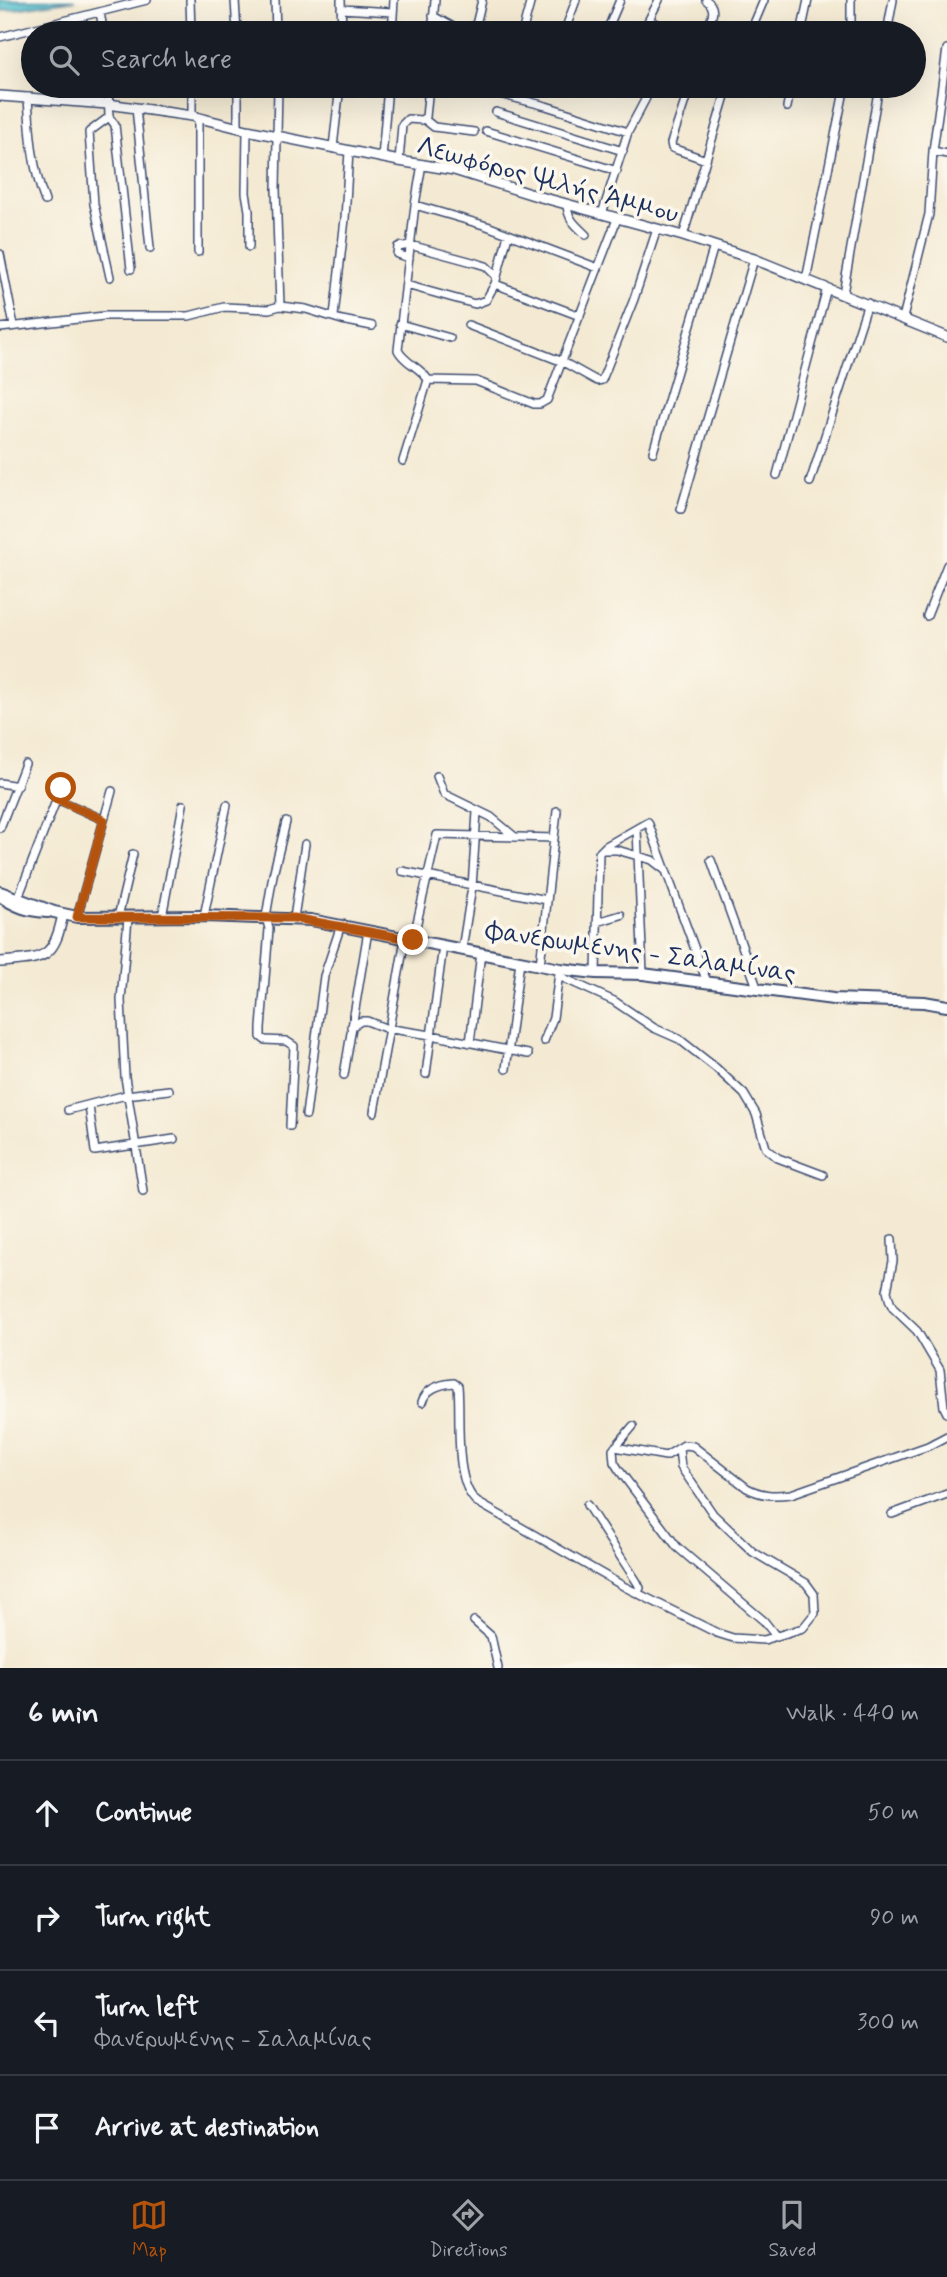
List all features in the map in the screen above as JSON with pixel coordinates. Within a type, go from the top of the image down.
[{"type":"main road","name":"Φανερωμενης - Σαλαμίνας","points":[[0,894],[77,917],[294,918],[540,965],[559,973],[643,974],[833,999],[924,1002],[947,1006]]},
{"type":"main road","points":[[0,894],[15,906],[29,911],[58,913]]},
{"type":"street","points":[[67,21],[147,0]]},
{"type":"street","points":[[190,0],[191,21]]},
{"type":"street","points":[[236,0],[237,21]]},
{"type":"street","points":[[275,0],[276,21]]},
{"type":"street","points":[[393,21],[394,0]]},
{"type":"street","points":[[433,21],[435,0]]},
{"type":"street","points":[[477,21],[482,0]]},
{"type":"street","points":[[525,21],[531,0]]},
{"type":"street","points":[[568,21],[576,0]]},
{"type":"street","points":[[611,21],[620,0]]},
{"type":"street","points":[[649,20],[659,0]]},
{"type":"street","points":[[706,0],[714,9],[710,21]]},
{"type":"street","points":[[755,21],[764,0]]},
{"type":"street","points":[[803,21],[807,0]]},
{"type":"street","points":[[851,0],[851,21]]},
{"type":"street","points":[[889,21],[893,0]]},
{"type":"street","points":[[341,4],[393,12]]},
{"type":"street","points":[[100,13],[102,21]]},
{"type":"street","points":[[433,16],[442,21]]},
{"type":"street","points":[[0,37],[21,32]]},
{"type":"street","points":[[903,318],[929,214],[933,151],[947,50]]},
{"type":"street","name":"Λεωφόρος Ψιλής Άμμου","points":[[0,96],[21,97]]},
{"type":"street","points":[[28,98],[31,140],[45,201]]},
{"type":"street","name":"Λεωφόρος Ψιλής Άμμου","points":[[39,98],[108,104],[195,117],[382,158],[454,170],[714,246],[844,294],[947,337]]},
{"type":"street","points":[[108,98],[109,117],[115,125],[131,269]]},
{"type":"street","points":[[193,98],[198,251]]},
{"type":"street","points":[[239,98],[249,211],[249,247]]},
{"type":"street","points":[[278,98],[276,189],[280,306]]},
{"type":"street","points":[[333,147],[339,98]]},
{"type":"street","points":[[382,158],[387,98]]},
{"type":"street","points":[[424,119],[428,98]]},
{"type":"street","points":[[515,98],[628,132]]},
{"type":"street","points":[[602,215],[628,132],[646,98]]},
{"type":"street","points":[[686,98],[671,143],[672,148],[706,160]]},
{"type":"street","points":[[683,236],[724,98]]},
{"type":"street","points":[[787,107],[789,98]]},
{"type":"street","points":[[806,280],[843,98]]},
{"type":"street","points":[[844,294],[877,98]]},
{"type":"street","points":[[136,108],[150,248]]},
{"type":"street","points":[[496,112],[623,151]]},
{"type":"street","points":[[109,117],[89,132],[94,204],[110,277]]},
{"type":"street","points":[[398,161],[401,125],[408,119],[424,119],[434,127],[474,132]]},
{"type":"street","points":[[486,131],[617,171]]},
{"type":"street","points":[[334,316],[349,151]]},
{"type":"street","points":[[933,151],[947,155]]},
{"type":"street","points":[[403,461],[428,380],[424,372],[400,354],[400,324],[422,164]]},
{"type":"street","points":[[415,205],[487,226],[598,268]]},
{"type":"street","points":[[567,205],[572,223],[586,234]]},
{"type":"street","points":[[428,380],[476,381],[534,404],[547,400],[617,219]]},
{"type":"street","points":[[468,325],[602,380],[638,288],[657,229]]},
{"type":"street","points":[[406,285],[475,304],[486,300],[496,280],[508,235]]},
{"type":"street","points":[[409,258],[401,256],[397,250],[410,245],[486,266],[496,280],[580,316]]},
{"type":"street","points":[[653,452],[714,246]]},
{"type":"street","points":[[0,254],[14,326]]},
{"type":"street","points":[[681,509],[754,260]]},
{"type":"street","points":[[777,475],[827,288]]},
{"type":"street","points":[[810,482],[867,303]]},
{"type":"street","points":[[0,328],[104,316],[188,316],[224,307],[269,309],[280,306],[306,309],[372,326]]},
{"type":"street","points":[[400,324],[450,338]]},
{"type":"street","points":[[926,616],[947,565]]},
{"type":"street","points":[[938,587],[947,590]]},
{"type":"street","points":[[0,828],[26,765]]},
{"type":"street","points":[[437,776],[444,794],[491,817],[516,837]]},
{"type":"street","points":[[0,783],[18,786]]},
{"type":"street","points":[[18,898],[61,788]]},
{"type":"street","points":[[77,917],[113,791]]},
{"type":"street","points":[[57,799],[104,820]]},
{"type":"street","points":[[162,918],[183,805]]},
{"type":"street","points":[[204,916],[227,805]]},
{"type":"street","points":[[540,965],[557,811]]},
{"type":"street","points":[[462,949],[472,887],[477,812]]},
{"type":"street","points":[[286,822],[266,917],[269,929],[261,1037],[265,1040],[286,1041],[294,1046],[290,1126]]},
{"type":"street","points":[[596,973],[598,865],[602,849],[648,822],[708,982]]},
{"type":"street","points":[[637,829],[643,974]]},
{"type":"street","points":[[374,1112],[409,939],[437,835],[554,838]]},
{"type":"street","points":[[294,918],[305,844]]},
{"type":"street","points":[[602,849],[617,850],[652,860],[665,870]]},
{"type":"street","points":[[133,854],[123,918],[121,1000],[126,1095],[143,1191]]},
{"type":"street","points":[[711,860],[758,991]]},
{"type":"street","points":[[402,871],[547,900]]},
{"type":"street","points":[[0,962],[30,959],[45,954],[54,946],[59,934],[58,913]]},
{"type":"street","points":[[597,922],[621,915]]},
{"type":"street","points":[[306,1115],[325,970],[341,926]]},
{"type":"street","points":[[344,1075],[368,931]]},
{"type":"street","points":[[426,1074],[443,946]]},
{"type":"street","points":[[471,1044],[481,953]]},
{"type":"street","points":[[506,1069],[520,961]]},
{"type":"street","points":[[544,1041],[553,1018],[559,973],[614,1001],[654,1028],[679,1039],[744,1094],[756,1114],[766,1148],[778,1158],[823,1175]]},
{"type":"street","points":[[351,1027],[360,1021],[528,1054]]},
{"type":"street","points":[[68,1110],[126,1095],[169,1090]]},
{"type":"street","points":[[89,1106],[94,1150],[174,1139]]},
{"type":"street","points":[[892,1239],[893,1261],[887,1291],[890,1302],[917,1331],[940,1370],[947,1413]]},
{"type":"street","points":[[422,1402],[424,1396],[436,1386],[454,1383],[458,1386],[463,1476],[473,1499],[637,1593],[718,1633],[755,1641],[803,1628],[813,1618],[816,1607],[814,1594],[806,1583],[752,1552],[726,1528],[713,1514],[681,1467],[679,1449]]},
{"type":"street","points":[[633,1426],[615,1447],[614,1462],[619,1471],[677,1547],[764,1621],[775,1635]]},
{"type":"street","points":[[615,1447],[661,1456],[671,1455],[684,1445],[694,1446],[747,1488],[755,1493],[774,1496],[791,1494],[928,1446],[947,1436]]},
{"type":"street","points":[[892,1514],[947,1494]]},
{"type":"street","points":[[587,1505],[637,1582],[640,1588],[637,1593]]},
{"type":"street","points":[[474,1621],[491,1636],[498,1668]]},
{"type":"water","points":[[0,0],[75,0],[0,11]]},
{"type":"route","points":[[61,788],[57,799],[104,820],[77,917],[294,918],[413,940]]}]
